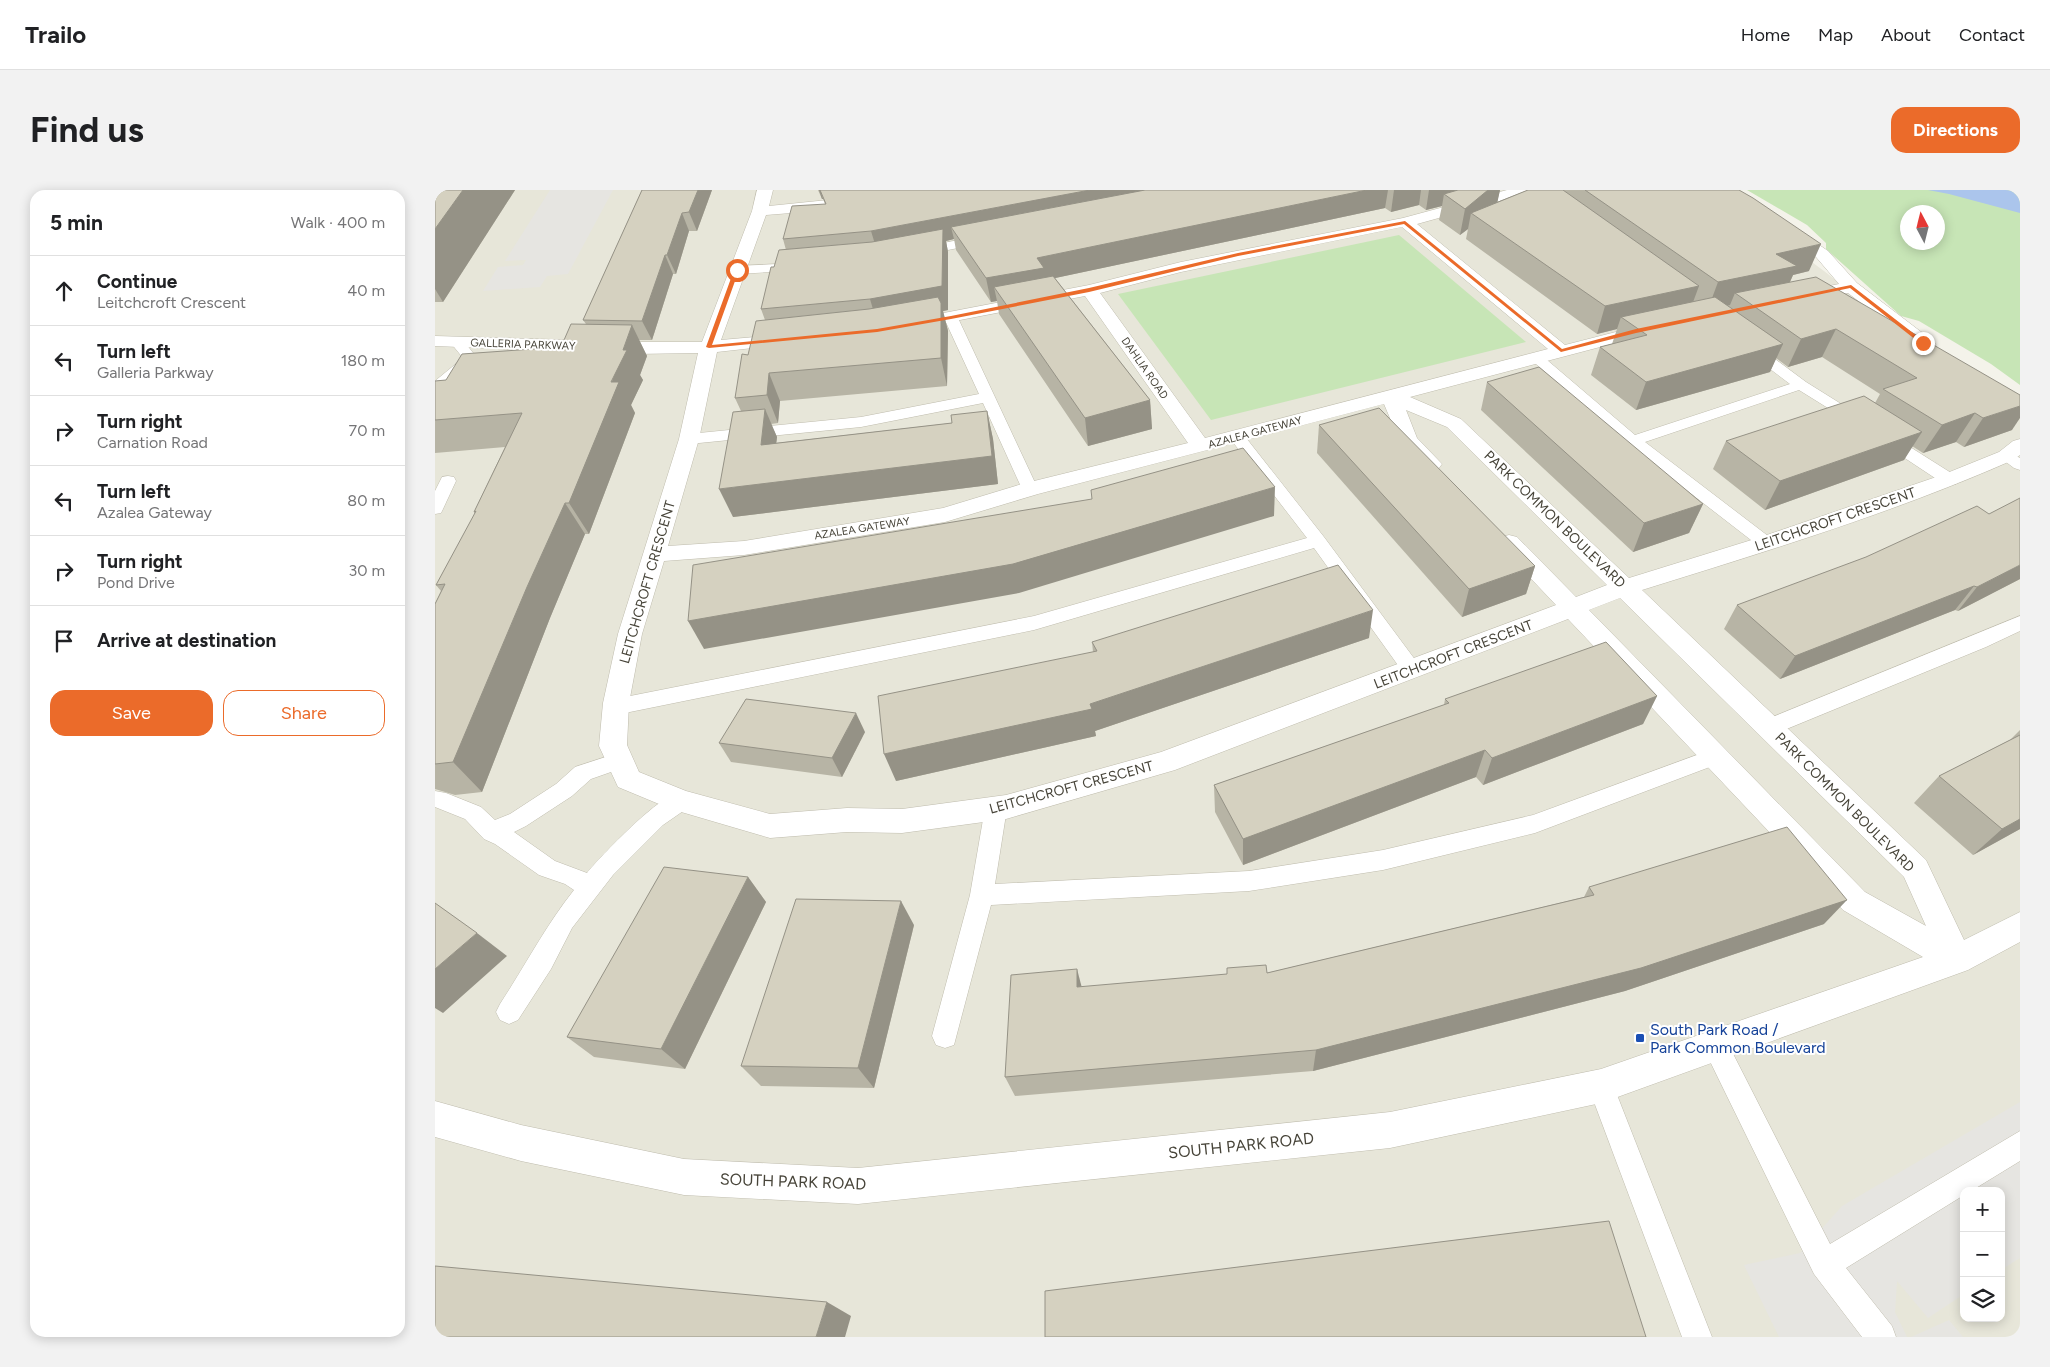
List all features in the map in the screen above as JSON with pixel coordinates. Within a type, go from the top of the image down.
[{"type":"street","name":"LEITCHCROFT CRESCENT","points":[[765,190],[760,211],[709,347],[689,439],[630,634],[615,707],[613,746],[621,760],[627,779],[681,801],[770,826],[847,820],[902,821],[996,808],[1165,762],[1412,670],[1626,587],[1766,543],[1950,480],[2015,455]]},
{"type":"street","points":[[895,327],[951,318],[1089,290],[1181,267],[1405,222],[1524,190]]},
{"type":"street","points":[[760,211],[847,203]]},
{"type":"street","points":[[1773,219],[1822,254],[1851,287],[1894,321],[1939,352]]},
{"type":"street","points":[[1405,222],[1561,351]]},
{"type":"street","points":[[1784,300],[1851,287]]},
{"type":"street","name":"DAHLIA ROAD","points":[[1089,290],[1200,446]]},
{"type":"street","name":"AZALEA GATEWAY","points":[[655,554],[745,548],[945,515],[1030,489],[1672,324]]},
{"type":"street","name":"GALLERIA PARKWAY","points":[[435,341],[633,348],[709,347],[808,337]]},
{"type":"street","points":[[1391,396],[1408,440],[1449,481]]},
{"type":"street","name":"PARK COMMON BOULEVARD","points":[[1391,396],[1454,422],[1915,869],[1957,960]]},
{"type":"street","points":[[1497,530],[1855,901],[1957,960]]},
{"type":"street","name":"SOUTH PARK ROAD","points":[[439,1127],[684,1177],[858,1186],[1391,1130],[1601,1086],[1957,960],[2020,926]]},
{"type":"lane","points":[[906,254],[992,237]]},
{"type":"lane","points":[[737,270],[815,266]]},
{"type":"lane","points":[[951,318],[1030,489]]},
{"type":"lane","points":[[1739,339],[1801,385],[1950,480]]},
{"type":"lane","points":[[435,389],[471,359],[457,342]]},
{"type":"lane","points":[[1535,358],[1633,441],[1766,543]]},
{"type":"lane","points":[[1633,441],[1801,385]]},
{"type":"lane","points":[[689,439],[861,422],[988,397]]},
{"type":"lane","points":[[1237,436],[1412,670]]},
{"type":"lane","points":[[435,509],[448,481]]},
{"type":"lane","points":[[615,707],[1034,623],[1317,541]]},
{"type":"lane","points":[[1770,727],[1979,642],[2020,623]]},
{"type":"lane","points":[[982,895],[1249,881],[1383,860],[1535,824],[1716,756]]},
{"type":"lane","points":[[492,832],[518,820],[564,790],[583,772],[621,760]]},
{"type":"lane","points":[[438,799],[473,813],[492,832],[503,837],[547,868],[573,877],[590,887]]},
{"type":"lane","points":[[509,1012],[542,961],[564,920],[615,856],[655,819],[681,801]]},
{"type":"lane","points":[[945,1036],[982,895],[996,808]]},
{"type":"lane","points":[[1715,1045],[1824,1264],[1881,1337]]},
{"type":"lane","points":[[1601,1086],[1697,1337]]},
{"type":"lane","points":[[1824,1264],[2020,1145]]},
{"type":"shaded area","points":[[435,190],[1714,190],[1824,271],[1972,387],[2020,401],[2020,1337],[435,1337]]},
{"type":"shaded area","points":[[550,190],[613,190],[568,274],[547,276],[540,287],[483,291],[498,267],[523,265],[526,260],[505,261]]},
{"type":"shaded area","points":[[2020,1102],[2020,1258],[2005,1267],[2005,1187],[1960,1187],[1960,1297],[1928,1318],[1897,1281],[1895,1312],[1907,1337],[1779,1337],[1744,1265],[1800,1253],[1842,1206]]},
{"type":"shaded area","points":[[1949,1320],[1963,1337],[1911,1337]]},
{"type":"green space","points":[[1747,190],[2020,190],[2020,385],[1991,364],[1919,321],[1901,316],[1826,249],[1826,243],[1807,225]]},
{"type":"green space","points":[[1399,235],[1526,342],[1211,420],[1118,294]]},
{"type":"water","points":[[1928,190],[2020,190],[2020,213],[1949,194]]},
{"type":"building","points":[[435,190],[463,190],[435,229]]},
{"type":"building","points":[[642,190],[698,190],[689,212],[682,213],[642,321],[583,320]]},
{"type":"building","points":[[820,190],[1090,190],[871,231],[783,239],[792,206],[826,204]]},
{"type":"building","points":[[1145,190],[1367,190],[1037,258],[1044,268],[986,278],[951,227]]},
{"type":"building","points":[[1458,190],[1488,190],[1465,209],[1444,194]]},
{"type":"building","points":[[1528,190],[1563,190],[1699,286],[1605,306],[1471,213]]},
{"type":"building","points":[[1585,190],[1739,190],[1821,244],[1776,254],[1797,266],[1718,282]]},
{"type":"building","points":[[943,229],[942,286],[870,299],[761,309],[771,267],[774,267],[779,250],[872,242]]},
{"type":"building","points":[[1053,276],[1150,400],[1085,418],[994,287]]},
{"type":"building","points":[[1816,277],[2020,395],[2020,406],[1983,418],[1975,413],[1942,425],[1883,389],[1917,378],[1836,329],[1801,339],[1735,293]]},
{"type":"building","points":[[938,297],[941,303],[941,358],[769,373],[767,395],[735,398],[742,354],[748,355],[756,321],[869,309]]},
{"type":"building","points":[[1715,297],[1783,344],[1646,382],[1600,347],[1647,335],[1621,317]]},
{"type":"building","points":[[571,324],[632,325],[623,350],[627,350],[611,382],[619,382],[569,503],[565,503],[527,587],[453,762],[435,764],[435,604],[445,584],[436,585],[476,511],[474,512],[522,413],[435,420],[435,381],[446,380],[462,354],[561,347]]},
{"type":"building","points":[[1539,367],[1703,504],[1644,523],[1487,382]]},
{"type":"building","points":[[1864,396],[1922,432],[1780,481],[1726,441]]},
{"type":"building","points":[[1379,408],[1535,566],[1469,589],[1319,425]]},
{"type":"building","points":[[765,409],[761,445],[952,423],[951,415],[987,411],[992,456],[719,489],[733,412]]},
{"type":"building","points":[[1243,448],[1275,487],[1013,564],[688,621],[693,565],[1092,499],[1091,490]]},
{"type":"building","points":[[2020,498],[2020,565],[1977,587],[1974,586],[1795,656],[1737,605],[1866,557],[1977,506],[1989,514]]},
{"type":"building","points":[[1338,565],[1373,610],[1090,704],[1092,709],[884,754],[878,696],[1097,651],[1092,642]]},
{"type":"building","points":[[1606,642],[1657,696],[1492,758],[1485,750],[1243,839],[1214,785],[1449,703],[1445,699]]},
{"type":"building","points":[[746,699],[856,713],[832,758],[719,743]]},
{"type":"building","points":[[2020,735],[2020,819],[2002,829],[1939,776]]},
{"type":"building","points":[[1787,827],[1847,900],[1641,968],[1316,1050],[1005,1077],[1011,975],[1077,969],[1077,987],[1227,974],[1227,968],[1266,965],[1267,973],[1594,895],[1589,887]]},
{"type":"building","points":[[664,867],[748,877],[661,1049],[567,1037]]},
{"type":"building","points":[[796,899],[901,901],[858,1068],[741,1066]]},
{"type":"building","points":[[435,903],[477,933],[435,969]]},
{"type":"building","points":[[1609,1221],[1646,1337],[1045,1337],[1045,1291]]},
{"type":"building","points":[[435,1266],[827,1302],[816,1337],[435,1337]]},
{"type":"place","name":"South Park Road / Park Common Boulevard","points":[[1640,1038]]},
{"type":"route","points":[[737,270],[709,347],[877,330],[951,318],[1089,290],[1181,267],[1405,222],[1561,351],[1636,331],[1851,287],[1923,343]]}]
